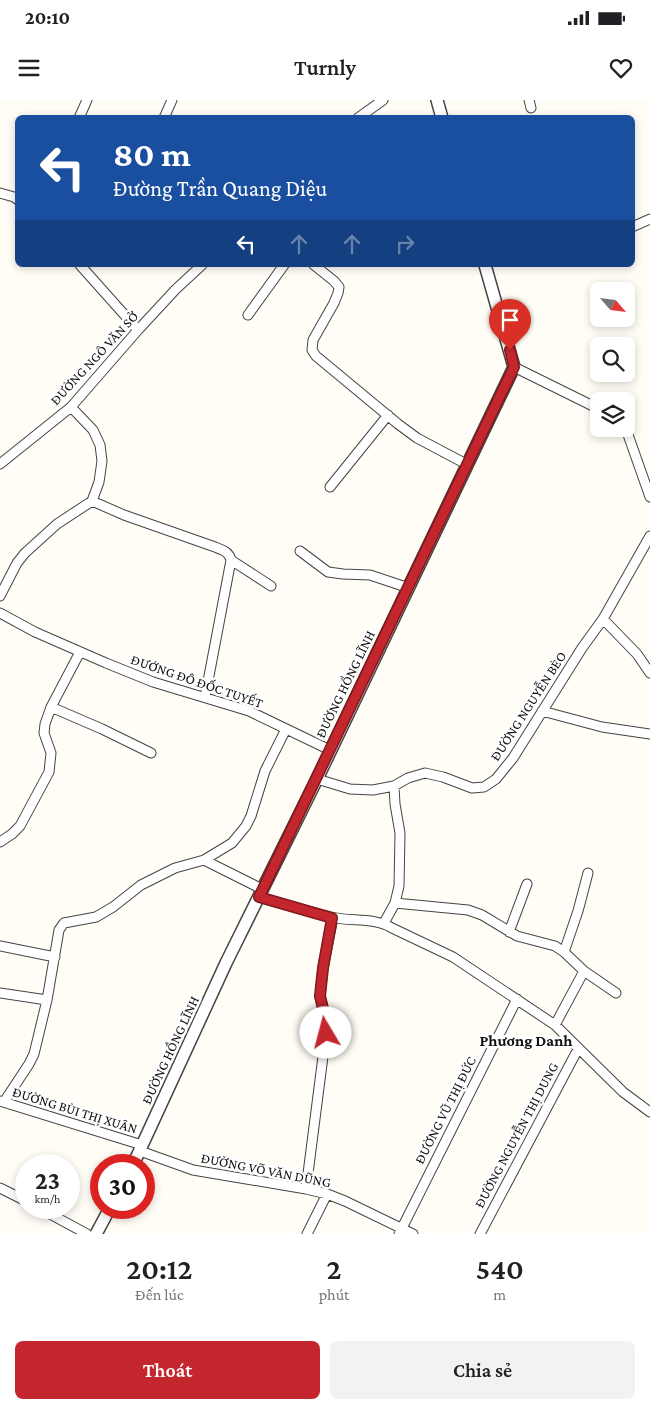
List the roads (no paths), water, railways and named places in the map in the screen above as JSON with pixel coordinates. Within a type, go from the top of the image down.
[{"type":"street","points":[[80,115],[87,100]]},
{"type":"street","points":[[165,115],[172,100]]},
{"type":"street","points":[[362,115],[382,100]]},
{"type":"street","points":[[437,100],[441,115]]},
{"type":"street","points":[[0,193],[15,197]]},
{"type":"street","points":[[635,226],[650,218]]},
{"type":"street","points":[[82,267],[138,330]]},
{"type":"street","name":"ĐƯỜNG NGÔ VĂN SỞ","points":[[0,464],[71,407],[138,330],[176,289],[200,267]]},
{"type":"street","points":[[248,315],[283,267]]},
{"type":"street","points":[[316,267],[339,286],[334,303],[313,340],[312,350],[316,356],[348,384],[417,438],[468,465]]},
{"type":"street","points":[[486,267],[514,367],[590,405]]},
{"type":"street","name":"ĐƯỜNG HỒNG LĨNH","points":[[138,1154],[226,963],[317,779],[514,367]]},
{"type":"street","points":[[0,596],[17,563],[26,553],[57,524],[92,501],[99,482],[102,461],[100,445],[93,430],[71,407]]},
{"type":"street","points":[[330,487],[388,415]]},
{"type":"street","points":[[629,437],[650,497]]},
{"type":"street","points":[[92,501],[124,515],[225,551],[232,560],[271,586]]},
{"type":"street","name":"ĐƯỜNG NGUYỄN BÈO","points":[[317,779],[350,789],[372,790],[394,786],[408,778],[424,773],[472,788],[484,787],[496,779],[513,758],[602,619],[650,536]]},
{"type":"street","points":[[300,551],[328,572],[370,575],[409,588]]},
{"type":"street","points":[[205,697],[232,560]]},
{"type":"street","name":"ĐƯỚNG ĐÔ ĐỐC TUYẾT","points":[[0,613],[80,652],[153,682],[249,711],[330,750]]},
{"type":"street","points":[[602,619],[637,654],[650,673]]},
{"type":"street","points":[[0,842],[20,826],[49,772],[52,760],[44,733],[44,724],[80,652]]},
{"type":"street","points":[[51,708],[102,729],[151,753]]},
{"type":"street","points":[[542,711],[602,727],[650,734]]},
{"type":"street","points":[[2,1102],[34,1054],[47,1000],[58,930],[64,923],[96,917],[113,907],[141,885],[175,868],[204,860],[232,843],[246,826],[266,771],[286,729]]},
{"type":"street","points":[[384,924],[395,903],[399,886],[400,833],[394,786]]},
{"type":"street","points":[[204,860],[260,893],[332,918],[363,920],[384,924],[453,956],[555,1025],[623,1092],[650,1112]]},
{"type":"street","points":[[564,952],[588,873]]},
{"type":"street","points":[[509,932],[527,884]]},
{"type":"street","points":[[395,903],[468,910],[482,915],[509,932],[523,938],[550,944],[564,952],[584,971],[616,993]]},
{"type":"street","points":[[306,1189],[326,1033],[325,1017],[320,996],[332,918]]},
{"type":"street","points":[[0,946],[55,957]]},
{"type":"street","points":[[555,1025],[584,971]]},
{"type":"street","points":[[0,993],[47,1000]]},
{"type":"street","name":"ĐƯỜNG VŨ THỊ ĐỨC","points":[[400,1231],[517,999]]},
{"type":"street","name":"ĐƯỜNG NGUYỄN THỊ DUNG","points":[[480,1234],[578,1049]]},
{"type":"street","name":"ĐƯỜNG BÙI THỊ XUÂN","points":[[2,1102],[141,1148]]},
{"type":"street","name":"ĐƯỜNG VÕ VĂN DŨNG","points":[[141,1148],[193,1170],[326,1194],[345,1201],[400,1231],[413,1234]]},
{"type":"street","points":[[0,1188],[15,1196]]},
{"type":"street","points":[[307,1234],[326,1194]]},
{"type":"street","points":[[59,1219],[87,1234]]},
{"type":"street","points":[[96,1234],[104,1219]]},
{"type":"district","name":"Phương Danh","points":[[526,1040]]}]
